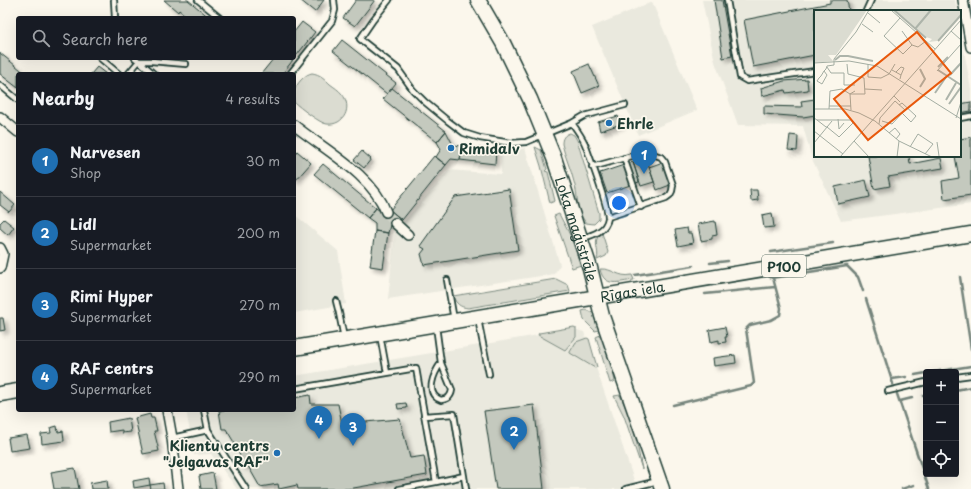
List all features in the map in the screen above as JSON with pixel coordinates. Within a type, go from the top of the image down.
[{"type":"main road","name":"Loka maģistrāle","points":[[478,0],[503,43],[530,99],[554,158],[609,337],[661,485]]},
{"type":"main road","name":"Rīgas iela","points":[[296,348],[971,234]]},
{"type":"main road","points":[[0,394],[16,391]]},
{"type":"street","points":[[963,0],[971,47]]},
{"type":"street","points":[[0,117],[16,130]]},
{"type":"street","points":[[296,127],[360,176],[380,199],[386,212]]},
{"type":"street","points":[[395,223],[408,235]]},
{"type":"street","points":[[0,248],[3,254],[0,268]]},
{"type":"street","points":[[167,412],[178,489]]},
{"type":"lane","points":[[114,0],[115,16]]},
{"type":"lane","points":[[198,0],[218,16]]},
{"type":"lane","points":[[292,72],[332,21],[335,10],[334,0]]},
{"type":"lane","points":[[389,0],[360,39],[398,68],[408,84],[425,102],[464,133],[480,138],[511,143],[526,142],[572,123],[584,116],[625,105]]},
{"type":"lane","points":[[727,0],[740,77],[747,81],[814,71]]},
{"type":"lane","points":[[866,10],[871,0]]},
{"type":"lane","points":[[102,60],[117,72]]},
{"type":"lane","points":[[137,60],[186,64]]},
{"type":"lane","points":[[129,72],[137,60]]},
{"type":"lane","points":[[137,60],[152,72]]},
{"type":"lane","points":[[0,85],[16,98]]},
{"type":"lane","points":[[961,118],[971,116]]},
{"type":"lane","points":[[572,123],[584,144],[608,217],[602,229],[594,235],[580,239]]},
{"type":"lane","points":[[592,167],[643,153],[653,154],[661,157],[665,162],[673,185],[670,195],[666,198],[608,217]]},
{"type":"lane","points":[[624,158],[641,207]]},
{"type":"lane","points":[[446,280],[455,321]]},
{"type":"lane","points":[[336,301],[340,313],[344,340]]},
{"type":"lane","points":[[477,317],[489,374]]},
{"type":"lane","points":[[436,324],[441,363],[452,390],[449,398],[441,400],[435,396],[432,388],[432,379],[441,363]]},
{"type":"lane","points":[[380,334],[387,373]]},
{"type":"lane","points":[[296,389],[416,368],[436,482]]},
{"type":"lane","points":[[959,377],[971,375]]},
{"type":"lane","points":[[888,391],[923,383]]},
{"type":"lane","points":[[204,412],[208,430],[246,489]]},
{"type":"lane","points":[[424,416],[454,414],[466,489]]},
{"type":"lane","points":[[172,438],[208,430]]},
{"type":"lane","points":[[399,489],[464,476]]},
{"type":"lane","points":[[626,489],[661,485]]},
{"type":"shaded area","points":[[702,0],[955,0],[957,10],[814,10],[814,157],[961,157],[961,34],[971,89],[971,204],[841,221],[812,159],[803,126],[738,125],[715,62]]},
{"type":"shaded area","points":[[652,2],[697,110],[638,135],[592,27]]},
{"type":"shaded area","points":[[309,74],[317,74],[342,94],[347,104],[347,110],[342,119],[338,122],[333,124],[324,123],[310,115],[296,104],[297,86],[304,77]]},
{"type":"shaded area","points":[[570,133],[574,135],[577,140],[599,213],[599,219],[594,224],[586,223],[580,213],[576,188],[562,144],[564,137]]},
{"type":"shaded area","points":[[535,147],[541,150],[547,169],[545,171],[548,172],[555,201],[550,203],[541,166]]},
{"type":"shaded area","points":[[525,148],[560,265],[554,274],[388,299],[395,232],[449,170],[501,174],[500,154]]},
{"type":"shaded area","points":[[559,214],[570,235],[581,265],[572,268],[554,216]]},
{"type":"shaded area","points":[[296,216],[338,251],[346,304],[296,313]]},
{"type":"shaded area","points":[[602,233],[608,252],[606,256],[597,260],[598,253],[596,243],[598,237]]},
{"type":"shaded area","points":[[600,269],[609,270],[627,276],[632,275],[634,280],[618,282],[609,281],[602,275]]},
{"type":"shaded area","points":[[556,279],[568,285],[570,291],[468,308],[459,305],[453,296]]},
{"type":"shaded area","points":[[586,310],[598,319],[603,329],[595,331],[584,320],[582,311]]},
{"type":"shaded area","points":[[574,327],[576,328],[576,337],[565,350],[538,335],[539,333]]},
{"type":"shaded area","points":[[574,329],[584,332],[637,489],[237,489],[211,454],[194,455],[186,412],[296,412],[296,376]]},
{"type":"shaded area","points":[[604,333],[615,381],[610,383],[596,337]]},
{"type":"shaded area","points":[[587,338],[589,339],[597,367],[595,368],[570,353],[576,342]]},
{"type":"shaded area","points":[[620,395],[633,424],[642,469],[624,416],[614,396]]},
{"type":"building","points":[[164,0],[188,0],[208,16],[186,16],[179,10],[178,12]]},
{"type":"building","points":[[300,0],[324,0],[315,12]]},
{"type":"building","points":[[356,0],[375,0],[355,26],[343,18]]},
{"type":"building","points":[[714,0],[722,0],[732,56],[723,58]]},
{"type":"building","points":[[830,0],[847,0],[849,10],[814,10],[814,55],[753,67],[744,20],[830,3]]},
{"type":"building","points":[[302,22],[315,32],[296,56],[296,30]]},
{"type":"building","points":[[342,40],[396,83],[387,94],[333,51]]},
{"type":"building","points":[[0,53],[24,72],[16,72],[16,86],[0,74]]},
{"type":"building","points":[[272,60],[293,60],[284,72],[263,72]]},
{"type":"building","points":[[589,64],[599,86],[582,93],[573,71]]},
{"type":"building","points":[[97,67],[103,72],[93,72]]},
{"type":"building","points":[[807,79],[808,90],[786,93],[785,90],[762,96],[761,88],[784,81]]},
{"type":"building","points":[[392,88],[446,131],[437,142],[383,99]]},
{"type":"building","points":[[814,99],[814,115],[803,117],[764,114],[764,106],[802,107],[801,101]]},
{"type":"building","points":[[971,102],[971,111],[961,113],[961,104]]},
{"type":"building","name":"Ehrle","points":[[618,116],[621,124],[600,131],[598,122]]},
{"type":"building","name":"Rimidalv","points":[[446,131],[453,145],[462,146],[460,160],[451,159],[446,165],[436,157],[441,149],[437,142]]},
{"type":"building","points":[[790,135],[798,136],[797,151],[788,150]]},
{"type":"building","points":[[971,137],[971,195],[944,199],[942,181],[959,178],[955,157],[961,157],[961,139]]},
{"type":"building","points":[[462,146],[496,150],[495,164],[460,160]]},
{"type":"building","points":[[297,151],[311,163],[296,180]]},
{"type":"building","points":[[362,151],[371,159],[364,168],[354,160]]},
{"type":"building","points":[[434,156],[446,165],[402,220],[390,210]]},
{"type":"building","points":[[646,157],[654,182],[641,186],[633,162]]},
{"type":"building","points":[[868,157],[909,157],[910,164],[941,158],[943,168],[888,177],[890,186],[874,189]]},
{"type":"building","points":[[633,162],[639,182],[607,193],[600,173]]},
{"type":"building","points":[[663,162],[670,185],[657,190],[649,167]]},
{"type":"building","points":[[323,164],[376,208],[368,218],[314,174]]},
{"type":"building","points":[[866,180],[870,197],[838,204],[835,187]]},
{"type":"building","points":[[509,189],[518,250],[424,265],[421,254],[425,249],[420,246],[455,197]]},
{"type":"building","points":[[750,190],[757,190],[758,200],[751,201]]},
{"type":"building","points":[[0,192],[15,205],[9,212],[0,205]]},
{"type":"building","points":[[376,208],[383,213],[390,210],[402,220],[390,225],[388,233],[375,231],[375,223],[368,218]]},
{"type":"building","points":[[772,213],[774,227],[764,228],[762,215]]},
{"type":"building","points":[[4,219],[14,227],[8,235],[0,228],[0,223]]},
{"type":"building","points":[[715,221],[717,235],[712,236],[712,239],[701,241],[698,224]]},
{"type":"building","points":[[687,228],[688,233],[691,233],[693,243],[678,246],[675,230]]},
{"type":"building","points":[[375,231],[388,233],[383,268],[370,266]]},
{"type":"building","points":[[0,318],[3,318],[5,330],[0,331]]},
{"type":"building","points":[[725,327],[727,337],[725,337],[726,342],[719,343],[719,340],[711,342],[709,330]]},
{"type":"building","points":[[735,355],[736,363],[714,366],[713,358]]},
{"type":"building","points":[[310,395],[311,404],[338,404],[342,424],[400,419],[410,458],[424,456],[427,475],[348,489],[298,489],[297,485],[279,489],[278,484],[260,487],[248,466],[242,466],[238,449],[226,429],[222,429],[219,412],[296,412],[296,398]]},
{"type":"building","points":[[406,403],[407,408],[398,409],[397,404]]},
{"type":"building","points":[[534,405],[544,489],[496,489],[484,411]]},
{"type":"building","points":[[150,414],[151,418],[154,418],[157,431],[154,431],[159,451],[143,454],[135,418]]},
{"type":"building","points":[[129,418],[131,432],[122,433],[122,430],[109,432],[108,422]]},
{"type":"building","points":[[57,426],[58,432],[63,431],[64,441],[42,444],[41,434],[51,433],[50,428]]},
{"type":"building","points":[[27,435],[30,448],[10,451],[8,438]]},
{"type":"building","points":[[75,468],[79,489],[54,489],[51,472]]},
{"type":"building","points":[[213,473],[216,489],[201,489],[199,476]]},
{"type":"building","points":[[149,478],[150,485],[134,488],[133,481]]},
{"type":"building","points":[[107,480],[108,489],[91,489],[90,483]]},
{"type":"building","points":[[163,483],[164,489],[151,489],[150,485]]},
{"type":"waterway","points":[[771,252],[833,243]]},
{"type":"waterway","points":[[710,263],[728,261]]},
{"type":"waterway","points":[[635,275],[693,266]]},
{"type":"waterway","points":[[768,276],[772,278],[847,266],[858,277],[863,291]]},
{"type":"waterway","points":[[960,277],[971,349]]},
{"type":"waterway","points":[[673,405],[751,386],[754,383],[746,329],[750,325],[771,320],[780,315],[781,308],[773,278]]},
{"type":"waterway","points":[[705,294],[775,287]]},
{"type":"waterway","points":[[866,299],[893,384]]},
{"type":"waterway","points":[[952,369],[971,366]]},
{"type":"waterway","points":[[915,375],[923,374]]},
{"type":"waterway","points":[[892,379],[906,377]]},
{"type":"waterway","points":[[959,389],[971,387]]},
{"type":"waterway","points":[[897,394],[929,489]]},
{"type":"waterway","points":[[900,401],[912,398]]},
{"type":"waterway","points":[[902,489],[914,485]]},
{"type":"tunnel","points":[[386,212],[395,223]]},
{"type":"place","name":"Ehrle","points":[[609,123]]},
{"type":"place","name":"Rimidalv","points":[[451,148]]},
{"type":"place","name":"Narvesen","points":[[644,174]]},
{"type":"place","name":"RAF centrs","points":[[319,439]]},
{"type":"place","name":"Rimi Hyper","points":[[353,446]]},
{"type":"place","name":"Lidl","points":[[514,450]]},
{"type":"place","name":"Klientu centrs \"Jelgavas RAF\"","points":[[277,453]]}]
